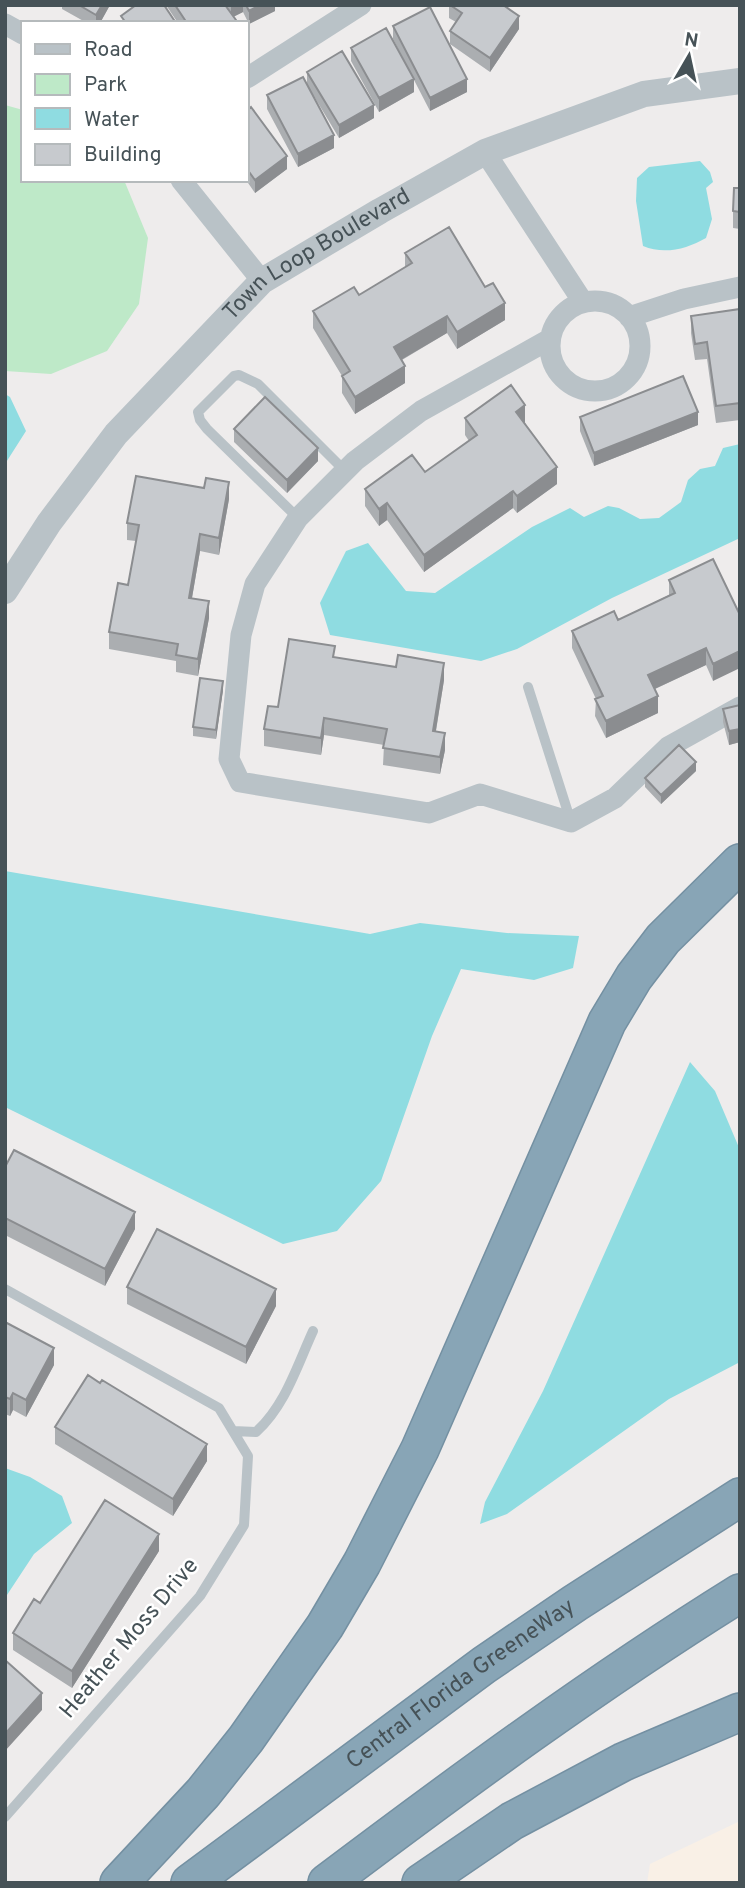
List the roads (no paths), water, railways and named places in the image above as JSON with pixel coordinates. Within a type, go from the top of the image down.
[{"type":"highway","points":[[119,1883],[203,1793],[246,1739],[325,1626],[397,1497],[607,1022],[634,977],[663,939],[740,863]]},
{"type":"highway","name":"Central Florida GreeneWay","points":[[190,1883],[484,1665],[575,1602],[740,1497]]},
{"type":"highway","points":[[327,1883],[532,1731],[620,1670],[740,1593]]},
{"type":"highway","points":[[421,1883],[512,1821],[623,1762],[740,1712]]},
{"type":"street","points":[[248,77],[361,5]]},
{"type":"street","points":[[5,23],[21,33]]},
{"type":"street","name":"Town Loop Boulevard","points":[[5,591],[49,523],[116,434],[262,281],[485,152],[644,94],[740,81]]},
{"type":"street","points":[[485,152],[583,302]]},
{"type":"street","points":[[183,182],[262,281]]},
{"type":"street","points":[[629,317],[684,299],[740,288]]},
{"type":"street","points":[[596,301],[620,308],[637,329],[640,344],[632,373],[607,390],[577,388],[564,380],[555,368],[550,354],[550,338],[554,326],[561,315],[583,302],[596,301]]},
{"type":"street","points":[[550,338],[421,411],[345,471],[298,518],[255,584],[241,635],[229,758],[240,782],[429,813],[480,794],[571,822],[615,798],[668,747],[740,707]]},
{"type":"lane","points":[[298,518],[200,420],[198,412],[225,385],[239,374],[258,384],[345,471]]},
{"type":"lane","points":[[528,687],[571,822]]},
{"type":"lane","name":"Heather Moss Drive","points":[[5,1289],[219,1408],[248,1456],[244,1525],[200,1596],[5,1816]]},
{"type":"lane","points":[[233,1431],[256,1432],[270,1420],[313,1331]]},
{"type":"water","points":[[700,161],[710,172],[713,182],[706,188],[712,219],[706,238],[675,250],[643,246],[636,201],[637,178],[649,167]]},
{"type":"water","points":[[5,394],[10,397],[26,431],[5,464]]},
{"type":"water","points":[[740,444],[740,538],[612,598],[517,649],[481,661],[330,635],[320,603],[346,551],[368,543],[406,591],[435,593],[532,527],[570,508],[584,517],[608,506],[619,508],[640,519],[659,518],[681,502],[688,480],[700,469],[715,466],[723,448]]},
{"type":"water","points":[[5,871],[370,934],[420,923],[507,933],[579,936],[573,968],[534,980],[461,969],[432,1036],[381,1181],[337,1231],[283,1244],[5,1107]]},
{"type":"water","points":[[690,1062],[715,1091],[740,1150],[740,1362],[669,1399],[507,1514],[480,1524],[485,1502],[543,1391]]},
{"type":"water","points":[[5,1468],[30,1477],[62,1496],[72,1523],[34,1554],[5,1598]]}]
